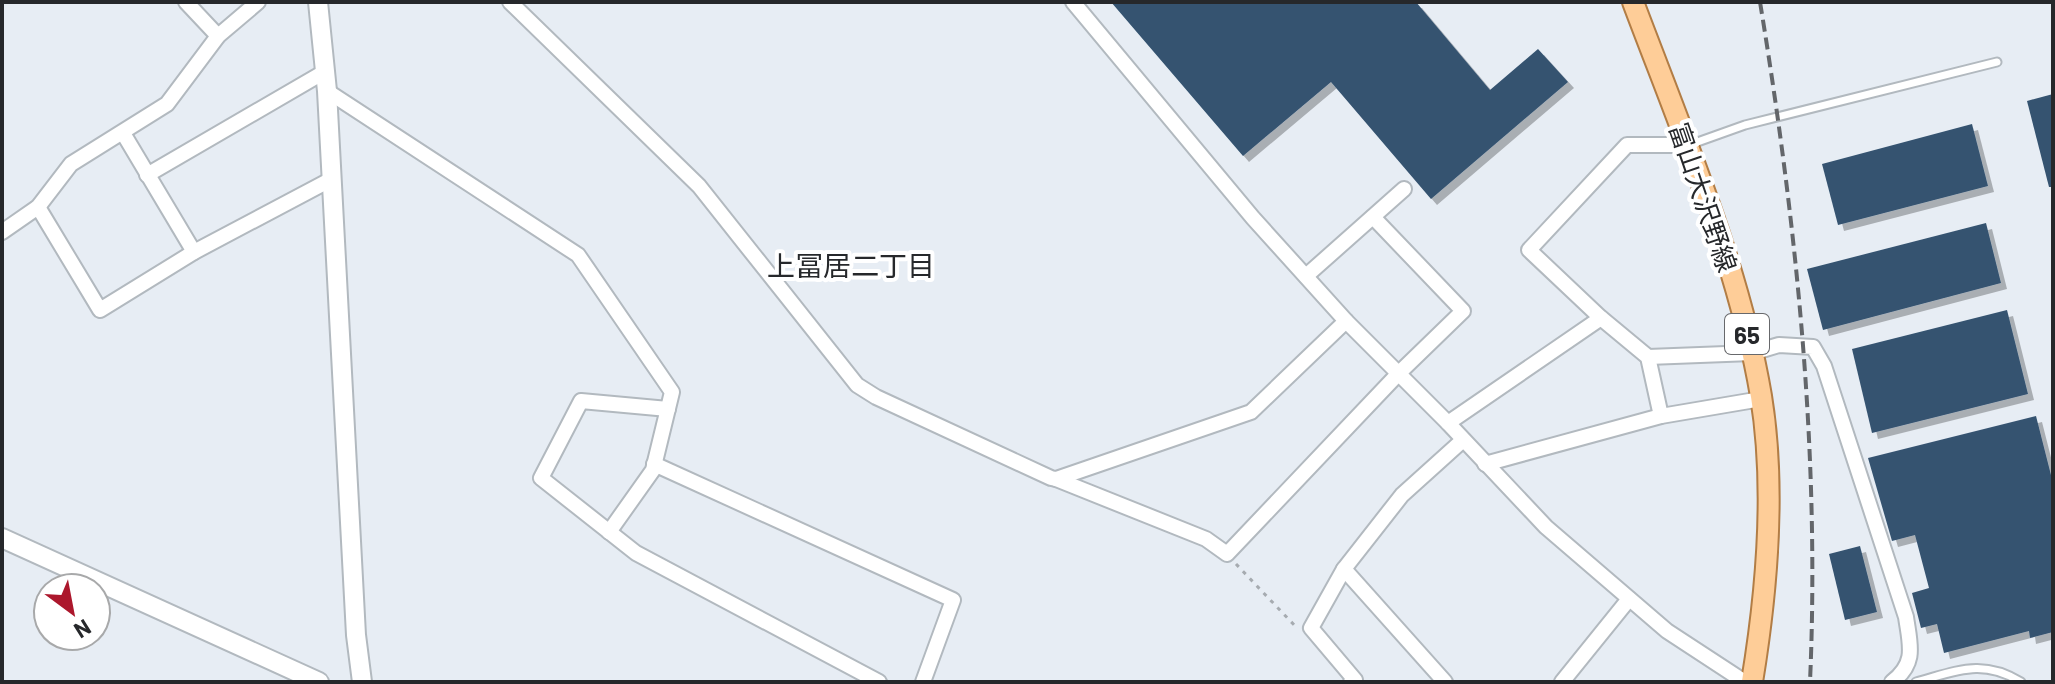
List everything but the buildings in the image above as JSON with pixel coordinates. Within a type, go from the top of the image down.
[{"type":"main road","name":"富山大沢野線","points":[[1633,2],[1687,145],[1735,287],[1761,399],[1768,486],[1762,620],[1752,682]]},
{"type":"street","points":[[186,2],[218,36]]},
{"type":"street","points":[[2,232],[38,207],[71,164],[167,104],[218,36],[258,2]]},
{"type":"street","points":[[318,2],[326,71],[355,619],[362,682]]},
{"type":"street","points":[[510,2],[699,186],[857,385],[876,397],[1056,479],[1206,539],[1227,554],[1398,374],[1463,311],[1373,217]]},
{"type":"street","points":[[1073,2],[1346,321],[1546,527],[1667,631],[1745,682]]},
{"type":"street","points":[[147,175],[326,71]]},
{"type":"street","points":[[327,91],[578,255],[672,392],[653,470],[609,532]]},
{"type":"street","points":[[123,133],[194,252]]},
{"type":"street","points":[[1661,416],[1648,357],[1601,318],[1529,250],[1627,145],[1687,145]]},
{"type":"street","points":[[38,207],[100,310],[194,252],[330,180]]},
{"type":"street","points":[[1306,276],[1404,189]]},
{"type":"street","points":[[1448,423],[1601,318]]},
{"type":"street","points":[[1056,479],[1251,412],[1346,321]]},
{"type":"street","points":[[1648,357],[1752,353],[1779,345],[1813,347],[1824,366],[1906,617],[1911,655],[1902,674],[1892,682]]},
{"type":"street","points":[[1485,464],[1661,416],[1761,399]]},
{"type":"street","points":[[668,409],[581,401],[541,478],[636,553],[879,682]]},
{"type":"street","points":[[1351,682],[1355,680],[1311,628],[1344,569],[1402,495],[1463,440]]},
{"type":"street","points":[[654,464],[953,600],[923,682]]},
{"type":"street","points":[[2,538],[319,682]]},
{"type":"street","points":[[1344,569],[1444,682]]},
{"type":"street","points":[[1562,682],[1629,599]]},
{"type":"lane","points":[[1687,145],[1745,125],[1997,62]]},
{"type":"lane","points":[[1916,682],[1974,666],[2011,676],[2021,682]]},
{"type":"path","points":[[1227,554],[1299,631],[1311,628]]},
{"type":"railway","points":[[1760,2],[1785,171],[1803,341],[1812,511],[1810,682]]},
{"type":"district","name":"上冨居二丁目","points":[[851,265]]}]
